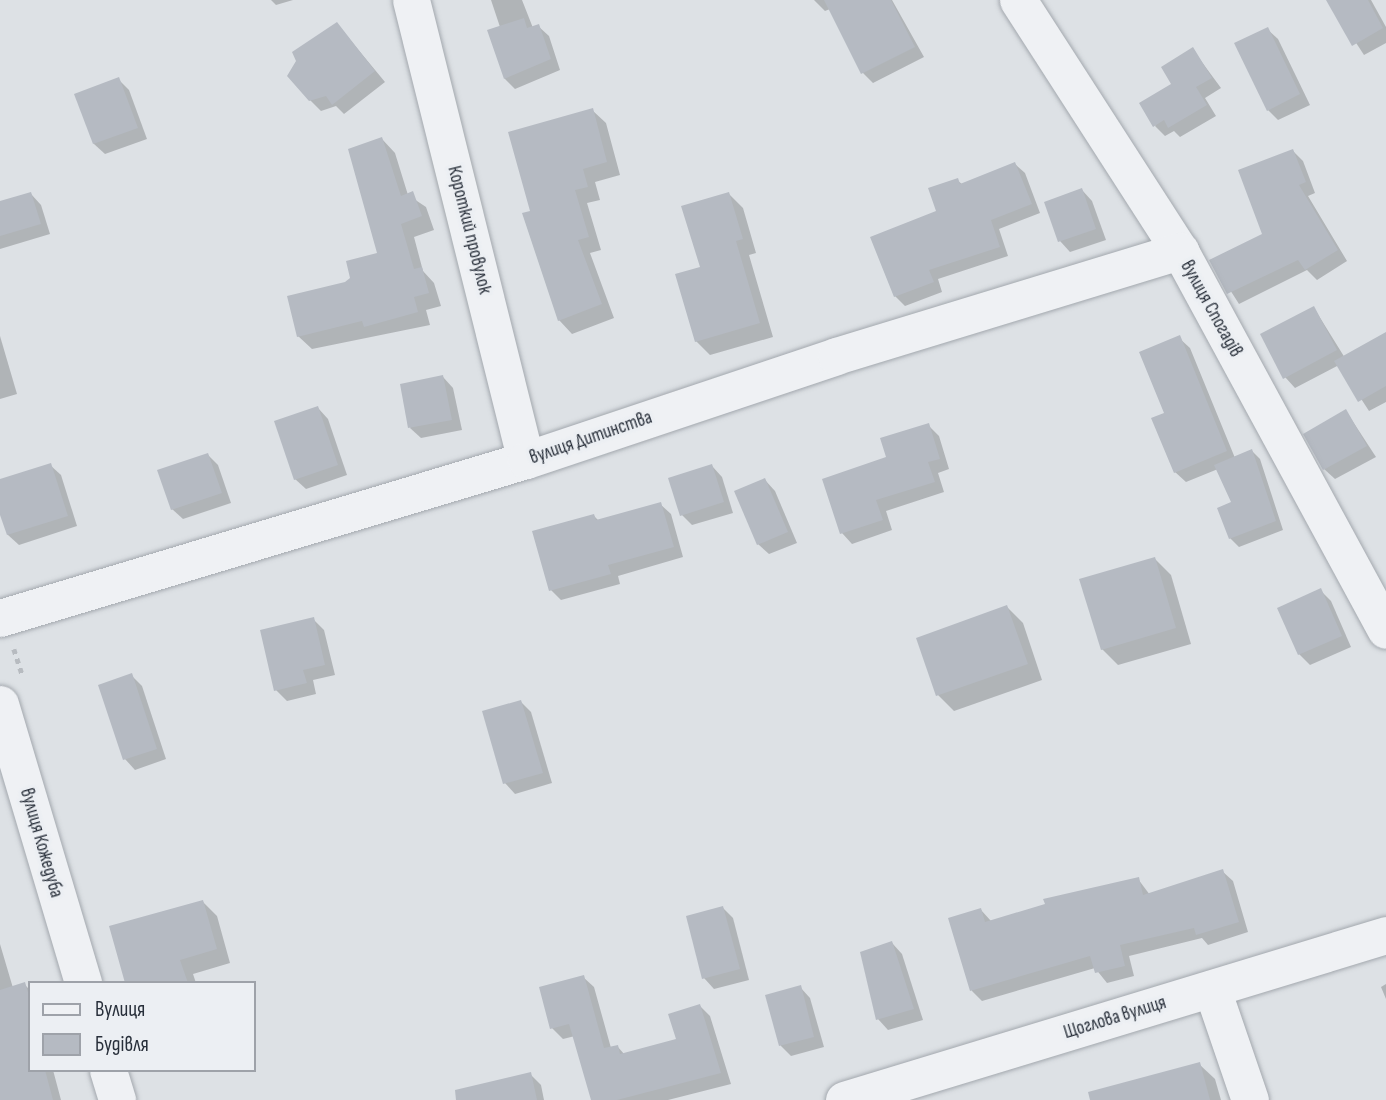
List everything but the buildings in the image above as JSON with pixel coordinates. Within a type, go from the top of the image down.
[{"type":"street","name":"Короткий провулок","points":[[411,0],[526,460]]},
{"type":"street","name":"вулиця Спогадів","points":[[1018,0],[1180,251],[1386,630]]},
{"type":"street","name":"вулиця Дитинства","points":[[0,618],[526,460],[836,356],[1180,251]]},
{"type":"street","name":"вулиця Кожедуба","points":[[0,704],[82,981]]},
{"type":"street","name":"Щоглова вулиця","points":[[844,1100],[1386,935]]},
{"type":"street","points":[[1212,989],[1250,1100]]},
{"type":"street","points":[[109,1072],[117,1100]]}]
